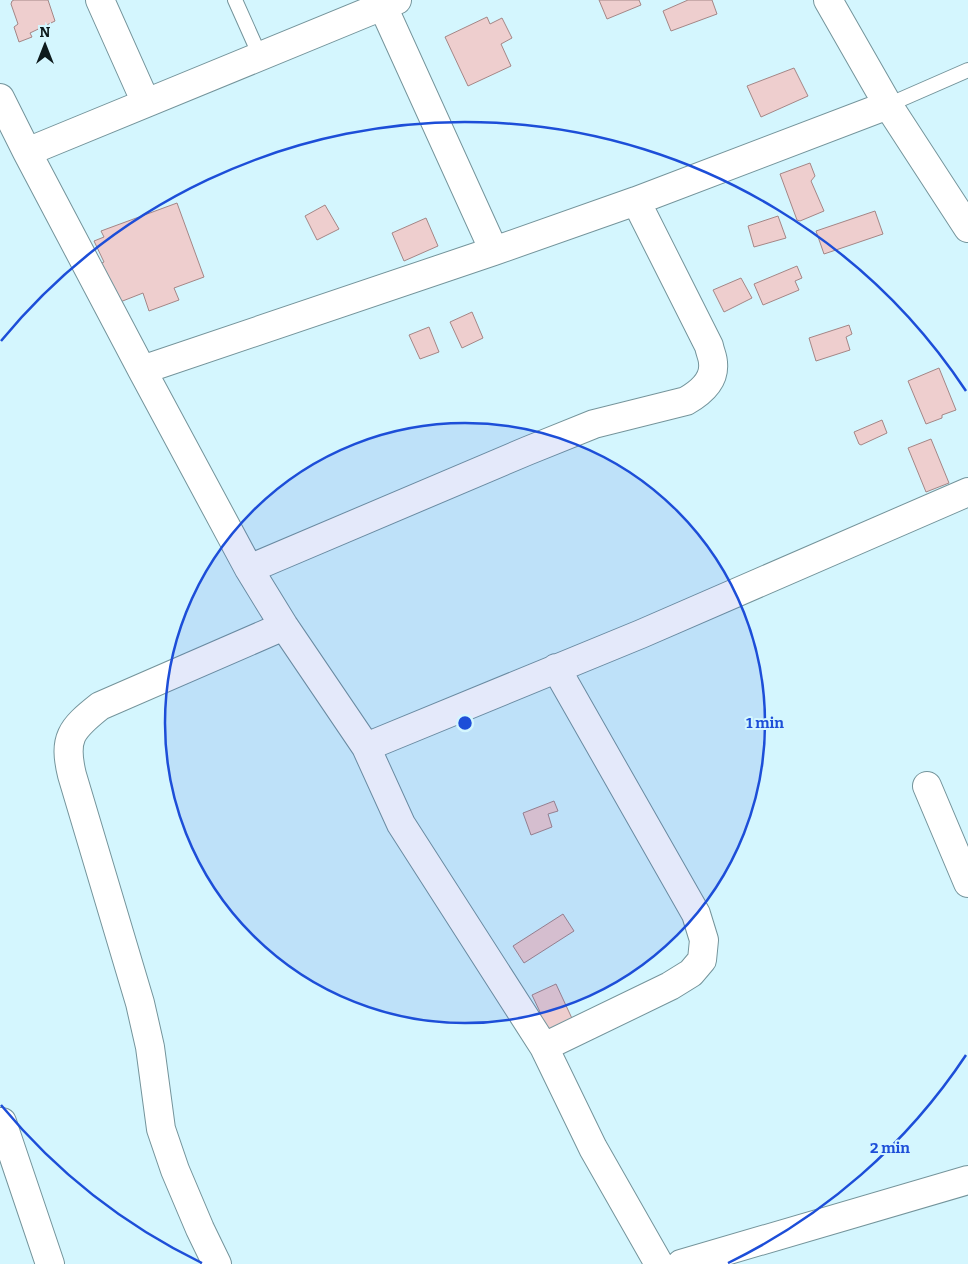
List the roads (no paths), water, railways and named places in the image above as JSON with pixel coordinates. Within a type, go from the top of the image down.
[{"type":"street","points":[[100,0],[146,103]]},
{"type":"street","points":[[828,0],[888,105],[968,228]]},
{"type":"street","points":[[27,152],[386,2],[494,251]]},
{"type":"street","points":[[0,98],[142,370],[249,569],[284,626],[366,747],[401,824],[544,1047],[593,1148],[659,1264]]},
{"type":"street","points":[[142,370],[636,201],[888,105]]},
{"type":"street","points":[[249,569],[594,424],[686,401],[699,394],[707,385],[712,375],[714,364],[709,346],[636,201]]},
{"type":"street","points":[[366,747],[650,630],[968,492]]},
{"type":"street","points":[[217,1264],[175,1170],[161,1129],[150,1047],[140,1003],[72,775],[68,757],[70,737],[82,720],[100,706],[284,626]]},
{"type":"street","points":[[544,1047],[691,974],[702,960],[704,940],[696,914],[556,668]]},
{"type":"street","points":[[927,786],[968,883]]},
{"type":"street","points":[[2,1122],[50,1264]]},
{"type":"street","points":[[681,1264],[966,1186]]},
{"type":"lane","points":[[235,0],[260,56]]},
{"type":"lane","points":[[888,105],[968,70]]}]
